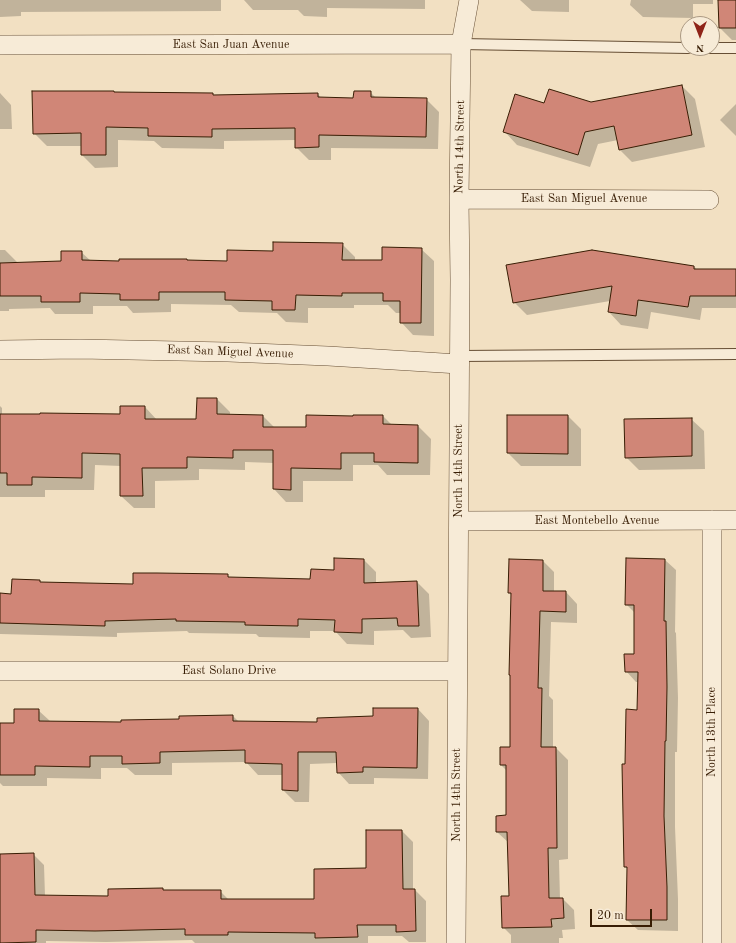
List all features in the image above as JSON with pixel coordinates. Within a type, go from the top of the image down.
[{"type":"street","name":"North 14th Street","points":[[456,943],[461,44],[469,0]]},
{"type":"street","name":"East San Juan Avenue","points":[[0,45],[461,44]]},
{"type":"street","name":"East San Miguel Avenue","points":[[459,198],[709,200]]},
{"type":"street","name":"East San Miguel Avenue","points":[[0,350],[80,349],[228,352],[459,360]]},
{"type":"street","name":"North 13th Place","points":[[712,520],[712,943]]},
{"type":"street","name":"East Montebello Avenue","points":[[459,521],[736,520]]},
{"type":"street","name":"East Solano Drive","points":[[0,672],[457,670]]},
{"type":"lane","points":[[461,44],[680,48]]},
{"type":"lane","points":[[720,48],[736,48]]},
{"type":"lane","points":[[459,360],[736,354]]},
{"type":"building","points":[[718,0],[736,0],[736,28],[720,28],[720,16],[719,16]]},
{"type":"building","points":[[682,85],[692,135],[619,150],[614,126],[585,132],[578,155],[503,132],[515,94],[544,103],[549,89],[591,102]]},
{"type":"building","points":[[32,91],[213,93],[213,95],[318,93],[318,97],[353,98],[354,91],[371,91],[371,97],[427,98],[426,137],[319,135],[319,147],[295,148],[295,128],[212,129],[212,137],[148,136],[148,128],[106,127],[106,155],[81,155],[81,133],[33,134]]},
{"type":"building","points":[[273,242],[343,243],[342,260],[382,260],[382,247],[422,248],[421,323],[400,323],[400,301],[383,301],[383,293],[342,293],[342,296],[296,295],[295,310],[272,310],[272,301],[225,300],[225,292],[159,292],[159,300],[120,300],[120,294],[80,293],[80,302],[41,302],[41,296],[0,296],[0,263],[61,261],[61,251],[82,251],[82,260],[119,261],[119,259],[187,259],[227,261],[227,250],[273,251]]},
{"type":"building","points":[[592,250],[694,266],[694,269],[736,269],[736,296],[690,296],[688,307],[638,300],[636,316],[608,312],[612,286],[513,303],[506,265]]},
{"type":"building","points":[[197,398],[217,398],[217,414],[263,415],[263,427],[306,427],[306,415],[383,415],[383,424],[418,425],[418,463],[374,462],[374,453],[341,453],[341,469],[291,468],[291,490],[273,489],[273,450],[233,450],[233,458],[187,457],[187,468],[142,468],[143,496],[120,496],[120,454],[82,453],[82,478],[32,477],[32,485],[7,485],[7,473],[0,473],[0,414],[120,414],[120,406],[145,406],[145,419],[196,419]]},
{"type":"building","points":[[507,415],[568,415],[568,454],[507,453]]},
{"type":"building","points":[[692,418],[692,456],[625,458],[624,419]]},
{"type":"building","points":[[334,558],[364,559],[364,583],[417,581],[419,626],[398,626],[397,618],[362,619],[362,633],[334,632],[335,620],[298,619],[298,626],[245,625],[245,622],[176,621],[176,619],[105,621],[105,626],[0,623],[0,593],[11,594],[12,579],[40,580],[40,582],[133,584],[133,573],[157,573],[228,574],[228,577],[310,579],[311,569],[334,570]]},
{"type":"building","points":[[626,558],[665,559],[664,621],[666,621],[667,687],[664,816],[667,920],[626,920],[627,867],[624,867],[622,764],[625,764],[626,709],[637,710],[638,672],[625,672],[624,654],[634,654],[634,605],[625,605]]},
{"type":"building","points":[[509,559],[543,560],[543,591],[566,591],[566,612],[540,611],[538,688],[542,688],[541,747],[556,747],[557,848],[548,848],[549,898],[563,898],[564,918],[551,919],[552,927],[502,928],[501,896],[509,896],[507,832],[496,832],[496,816],[506,815],[506,765],[500,765],[500,747],[510,747],[509,675],[511,593],[508,593]]},
{"type":"building","points":[[373,708],[418,708],[417,768],[363,767],[363,772],[337,773],[336,752],[298,752],[298,791],[282,790],[282,764],[245,763],[245,750],[160,752],[160,763],[122,764],[122,756],[90,756],[90,767],[35,766],[35,775],[0,775],[0,723],[14,723],[14,709],[39,709],[39,721],[121,722],[121,720],[179,719],[179,716],[233,715],[233,721],[317,722],[317,718],[373,716]]},
{"type":"building","points":[[366,830],[402,830],[403,889],[415,889],[416,931],[396,932],[396,925],[357,925],[358,937],[315,938],[315,933],[228,932],[228,935],[185,935],[185,929],[95,931],[36,930],[36,942],[0,943],[0,854],[34,853],[35,895],[108,896],[108,889],[163,888],[163,890],[221,890],[221,899],[314,899],[314,869],[366,868]]}]
